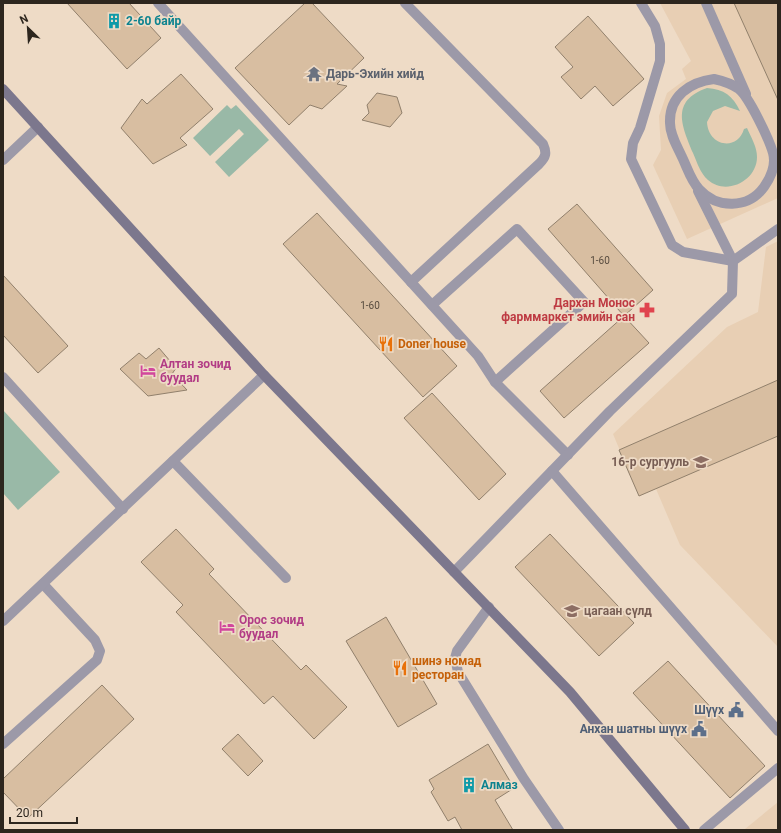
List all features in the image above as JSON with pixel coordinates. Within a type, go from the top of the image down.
[{"type":"main road","points":[[3,89],[264,375],[570,692],[685,830]]},
{"type":"street","points":[[158,3],[478,356],[494,382],[568,455]]},
{"type":"street","points":[[405,3],[543,144],[546,150],[545,158],[539,164],[411,282]]},
{"type":"street","points":[[641,3],[655,26],[660,44],[660,61],[640,128],[633,143],[631,160],[672,245],[683,252],[733,261],[778,229]]},
{"type":"street","points":[[691,176],[698,188],[708,198],[722,203],[736,204],[749,200],[761,192],[769,181],[773,167],[773,153],[706,3]]},
{"type":"street","points":[[454,572],[610,411],[732,294],[733,261],[672,136],[670,123],[672,109],[678,97],[687,87],[700,81],[714,79],[727,82],[740,89],[749,100]]},
{"type":"street","points":[[3,160],[38,127]]},
{"type":"street","points":[[432,305],[518,229],[584,302],[494,382]]},
{"type":"street","points":[[3,621],[264,375]]},
{"type":"street","points":[[3,377],[123,509]]},
{"type":"street","points":[[173,461],[286,578]]},
{"type":"street","points":[[552,471],[778,731]]},
{"type":"street","points":[[3,744],[97,660],[100,651],[94,640],[43,584]]},
{"type":"street","points":[[489,607],[457,651],[455,658],[458,672],[524,779],[559,830]]},
{"type":"street","points":[[704,830],[778,768]]},
{"type":"shaded area","points":[[660,3],[778,3],[778,198],[687,239],[653,165],[661,150],[659,116],[667,93],[686,79],[682,69],[691,61]]},
{"type":"shaded area","name":"16-р сургууль","points":[[778,241],[778,647],[680,545],[656,489],[639,496],[613,434],[727,327],[758,312],[766,247]]},
{"type":"shaded area","points":[[778,802],[778,830],[745,829]]},
{"type":"green space","points":[[707,88],[718,90],[727,94],[731,97],[740,111],[725,106],[713,111],[707,122],[712,136],[717,141],[729,143],[735,141],[744,129],[747,128],[754,142],[757,157],[756,166],[752,173],[739,184],[723,187],[715,185],[708,180],[697,164],[685,133],[682,115],[683,107],[695,93]]},
{"type":"green space","points":[[227,105],[231,109],[236,105],[269,140],[229,177],[215,162],[244,134],[239,129],[210,156],[193,138]]},
{"type":"green space","points":[[3,410],[60,472],[18,510],[3,493]]},
{"type":"building","name":"2-60 байр","points":[[67,3],[129,3],[161,38],[127,69]]},
{"type":"building","points":[[305,3],[312,3],[364,58],[337,84],[347,86],[322,109],[310,105],[289,125],[235,68]]},
{"type":"building","points":[[734,3],[778,3],[778,100]]},
{"type":"building","points":[[588,16],[644,79],[613,106],[595,86],[581,99],[561,77],[573,67],[555,47]]},
{"type":"building","points":[[181,74],[213,109],[180,138],[187,145],[153,164],[121,128],[142,99],[147,104]]},
{"type":"building","points":[[377,93],[397,97],[402,113],[390,127],[362,120],[369,113],[367,105]]},
{"type":"building","points":[[577,204],[653,290],[624,316],[548,229]]},
{"type":"building","points":[[317,213],[457,366],[423,397],[283,244]]},
{"type":"building","points":[[3,275],[68,346],[38,373],[3,335]]},
{"type":"building","points":[[624,316],[649,343],[564,418],[540,391]]},
{"type":"building","name":"Алтан зочид буудал","points":[[159,348],[176,368],[172,374],[187,390],[148,396],[120,369],[139,353],[146,359]]},
{"type":"building","points":[[778,380],[778,436],[639,496],[619,450]]},
{"type":"building","points":[[432,393],[506,474],[479,500],[404,418]]},
{"type":"building","points":[[176,529],[214,569],[209,574],[301,670],[306,665],[347,707],[314,739],[273,696],[264,704],[176,612],[183,605],[141,562]]},
{"type":"building","points":[[550,534],[634,623],[599,656],[515,567]]},
{"type":"building","points":[[386,617],[437,704],[398,727],[346,641]]},
{"type":"building","name":"Анхан шатны шүүх","points":[[668,661],[765,766],[730,798],[633,693]]},
{"type":"building","points":[[102,685],[134,719],[28,818],[3,792],[3,779]]},
{"type":"building","points":[[238,734],[263,761],[248,776],[222,749]]},
{"type":"building","name":"Алмаз","points":[[488,744],[514,788],[495,800],[513,830],[462,830],[455,817],[448,821],[431,792],[434,789],[429,780]]},
{"type":"place","name":"2-60 байр","points":[[114,21]]},
{"type":"place","name":"Дарь-Эхийн хийд","points":[[314,74]]},
{"type":"place","name":"Дархан Монос фарммаркет эмийн сан","points":[[647,310]]},
{"type":"place","name":"Doner house","points":[[386,344]]},
{"type":"place","name":"Алтан зочид буудал","points":[[148,371]]},
{"type":"place","name":"16-р сургууль","points":[[701,462]]},
{"type":"place","name":"цагаан сүлд","points":[[572,611]]},
{"type":"place","name":"Орос зочид буудал","points":[[227,627]]},
{"type":"place","name":"шинэ номад ресторан","points":[[400,668]]},
{"type":"place","name":"Шүүх","points":[[736,710]]},
{"type":"place","name":"Анхан шатны шүүх","points":[[699,729]]},
{"type":"place","name":"Алмаз","points":[[469,785]]}]
